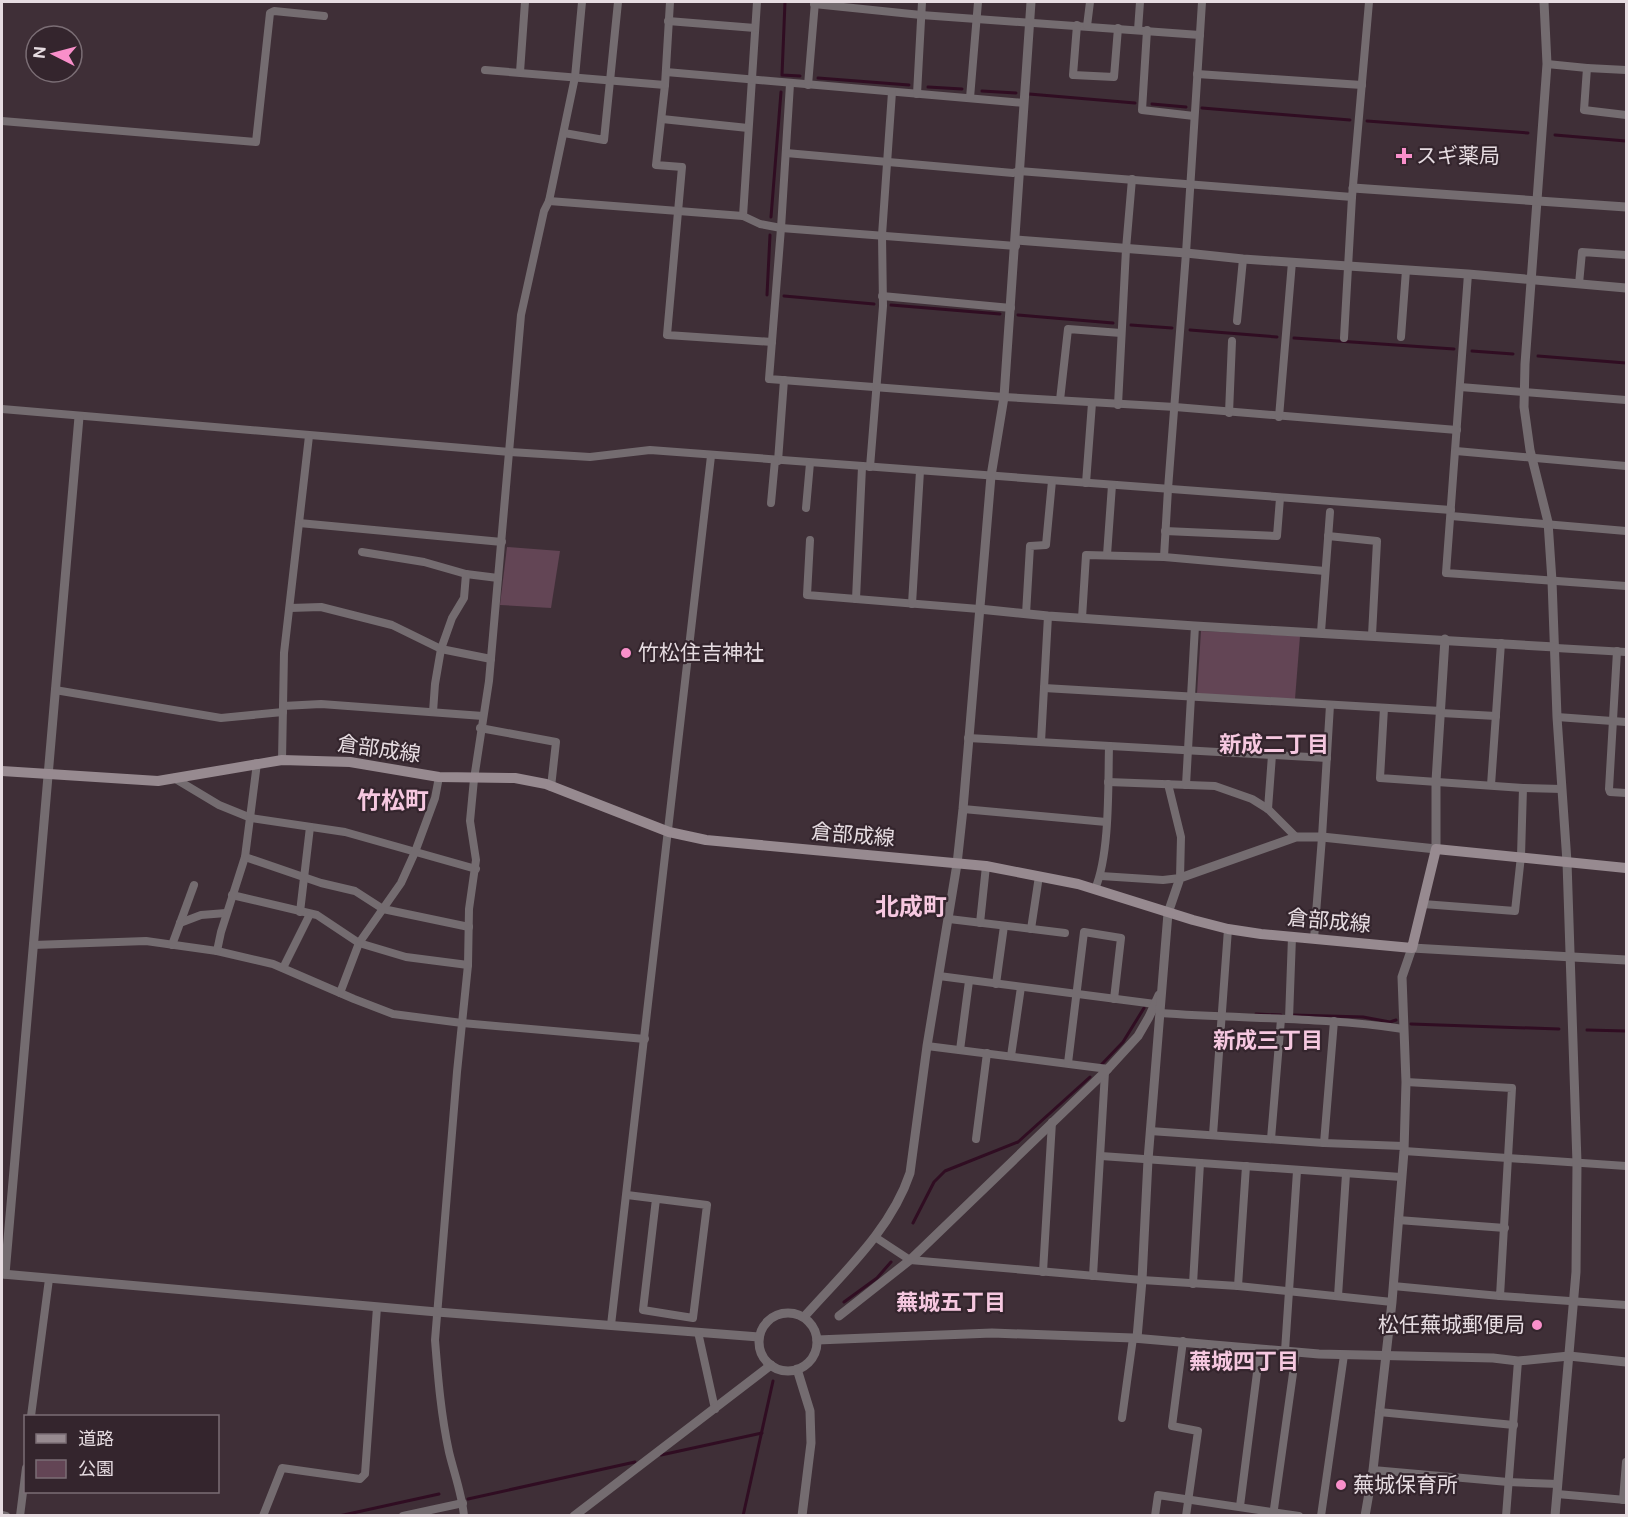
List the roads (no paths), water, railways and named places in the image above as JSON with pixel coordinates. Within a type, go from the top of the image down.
[{"type":"main road","name":"倉部成線","points":[[2,771],[158,781],[282,760],[350,762],[439,777],[515,778],[551,787],[669,832],[706,840],[986,866],[1095,889],[1168,913],[1228,929],[1412,948]]},
{"type":"main road","points":[[1412,948],[1436,849],[1626,868]]},
{"type":"street","points":[[520,72],[525,2]]},
{"type":"street","points":[[464,1515],[449,1450],[438,1379],[435,1341],[468,965],[469,909],[476,869],[471,821],[474,779],[491,659],[521,315],[544,211],[549,201],[575,77],[582,2]]},
{"type":"street","points":[[564,133],[604,140],[618,2]]},
{"type":"street","points":[[670,2],[657,165],[682,167],[667,335],[772,342]]},
{"type":"street","points":[[743,216],[757,2]]},
{"type":"street","points":[[917,94],[922,2]]},
{"type":"street","points":[[970,98],[978,2]]},
{"type":"street","points":[[804,1317],[875,1237],[894,1210],[910,1173],[927,1046],[949,919],[963,809],[992,476],[1004,397],[1031,2]]},
{"type":"street","points":[[1088,26],[1090,2]]},
{"type":"street","points":[[1140,2],[1143,30],[1142,110],[1194,116]]},
{"type":"street","points":[[1164,557],[1202,2]]},
{"type":"street","points":[[1344,338],[1352,193],[1369,2]]},
{"type":"street","points":[[1544,2],[1547,64],[1524,407],[1532,457],[1548,524],[1552,581],[1557,717],[1567,862],[1568,956],[1577,1163],[1576,1272],[1555,1515]]},
{"type":"street","points":[[808,85],[815,3],[867,5],[921,15],[1200,35]]},
{"type":"street","points":[[2,121],[256,142],[270,13],[274,11],[324,16]]},
{"type":"street","points":[[668,21],[755,28]]},
{"type":"street","points":[[1077,26],[1073,75],[1114,77],[1118,28]]},
{"type":"street","points":[[1547,64],[1626,70]]},
{"type":"street","points":[[1587,68],[1584,110],[1626,114]]},
{"type":"street","points":[[485,70],[665,85]]},
{"type":"street","points":[[666,72],[1024,103]]},
{"type":"street","points":[[1197,74],[1362,86]]},
{"type":"street","points":[[790,84],[769,379],[1118,405],[1175,407],[1457,430]]},
{"type":"street","points":[[856,599],[866,467],[877,388],[882,296],[882,235],[892,92]]},
{"type":"street","points":[[662,119],[748,128]]},
{"type":"street","points":[[786,153],[1013,173],[1019,171],[1190,184],[1626,207]]},
{"type":"street","points":[[1118,405],[1132,179]]},
{"type":"street","points":[[549,201],[743,216],[760,224],[781,228],[1186,253],[1626,288]]},
{"type":"street","points":[[1579,284],[1582,252],[1626,255]]},
{"type":"street","points":[[1237,321],[1243,259]]},
{"type":"street","points":[[1279,417],[1292,262]]},
{"type":"street","points":[[1401,337],[1406,270]]},
{"type":"street","points":[[1468,274],[1446,573],[1626,586]]},
{"type":"street","points":[[882,296],[1011,308]]},
{"type":"street","points":[[1060,400],[1068,329],[1121,333]]},
{"type":"street","points":[[1229,413],[1232,341]]},
{"type":"street","points":[[771,503],[784,380]]},
{"type":"street","points":[[1460,387],[1626,400]]},
{"type":"street","points":[[1086,483],[1092,403]]},
{"type":"street","points":[[2,409],[510,452],[590,457],[650,450],[1280,498],[1626,531]]},
{"type":"street","points":[[79,417],[3,1274],[377,1307],[759,1337]]},
{"type":"street","points":[[282,760],[284,652],[309,436]]},
{"type":"street","points":[[1456,451],[1626,466]]},
{"type":"street","points":[[611,1325],[711,456]]},
{"type":"street","points":[[806,508],[810,463]]},
{"type":"street","points":[[912,604],[920,471]]},
{"type":"street","points":[[1026,614],[1030,546],[1046,545],[1052,481]]},
{"type":"street","points":[[1107,555],[1112,485]]},
{"type":"street","points":[[1166,531],[1277,537],[1280,498]]},
{"type":"street","points":[[1321,632],[1330,512]]},
{"type":"street","points":[[299,523],[502,542]]},
{"type":"street","points":[[1328,536],[1377,541],[1372,635]]},
{"type":"street","points":[[810,540],[807,595],[1048,616],[1626,652]]},
{"type":"street","points":[[362,552],[424,562],[466,574],[498,578]]},
{"type":"street","points":[[1082,618],[1086,555],[1164,557],[1325,571]]},
{"type":"street","points":[[434,712],[435,684],[441,649],[452,618],[464,598],[466,574]]},
{"type":"street","points":[[290,608],[321,607],[393,625],[441,649],[491,659]]},
{"type":"street","points":[[1041,742],[1048,616]]},
{"type":"street","points":[[1186,785],[1195,626]]},
{"type":"street","points":[[1101,876],[1163,880],[1180,878],[1296,837],[1322,837],[1436,849],[1436,781],[1445,639]]},
{"type":"street","points":[[1491,785],[1501,643]]},
{"type":"street","points":[[1617,651],[1610,792],[1626,793]]},
{"type":"street","points":[[1044,688],[1496,716]]},
{"type":"street","points":[[55,690],[221,718],[321,704],[483,716]]},
{"type":"street","points":[[1314,939],[1330,705]]},
{"type":"street","points":[[1384,708],[1380,778],[1562,789]]},
{"type":"street","points":[[1557,717],[1626,722]]},
{"type":"street","points":[[480,728],[556,742],[551,787]]},
{"type":"street","points":[[968,738],[1327,758]]},
{"type":"street","points":[[1095,889],[1101,876],[1109,746]]},
{"type":"street","points":[[1268,809],[1272,756]]},
{"type":"street","points":[[217,951],[226,913],[245,857],[258,764]]},
{"type":"street","points":[[340,993],[359,943],[400,883],[415,852],[435,798],[439,777]]},
{"type":"street","points":[[174,778],[219,805],[251,818],[345,832],[476,869]]},
{"type":"street","points":[[1108,782],[1215,786],[1252,799],[1268,809],[1296,837]]},
{"type":"street","points":[[1122,1418],[1142,1280],[1158,1009],[1168,913],[1180,878],[1180,837],[1168,784]]},
{"type":"street","points":[[1423,904],[1515,911],[1521,856],[1524,788]]},
{"type":"street","points":[[963,809],[1106,822]]},
{"type":"street","points":[[300,912],[310,827]]},
{"type":"street","points":[[245,857],[303,877],[355,891],[383,909],[469,927]]},
{"type":"street","points":[[980,923],[986,866]]},
{"type":"street","points":[[1031,929],[1039,876]]},
{"type":"street","points":[[172,945],[194,885]]},
{"type":"street","points":[[232,895],[317,915],[359,943],[406,957],[468,965]]},
{"type":"street","points":[[180,923],[201,915],[226,913]]},
{"type":"street","points":[[283,968],[310,914]]},
{"type":"street","points":[[949,919],[1065,933]]},
{"type":"street","points":[[996,984],[1004,926]]},
{"type":"street","points":[[1213,1135],[1228,929]]},
{"type":"street","points":[[1068,1064],[1084,932],[1121,938],[1114,999]]},
{"type":"street","points":[[1271,1140],[1292,937]]},
{"type":"street","points":[[33,945],[146,941],[217,951],[245,956],[283,968],[393,1014],[462,1023],[645,1039]]},
{"type":"street","points":[[1365,1515],[1373,1470],[1384,1356],[1392,1302],[1406,1082],[1402,977],[1412,948],[1626,960]]},
{"type":"street","points":[[939,976],[1114,999],[1158,1009],[1223,1018],[1334,1021],[1403,1029]]},
{"type":"street","points":[[960,1050],[969,981]]},
{"type":"street","points":[[1011,1056],[1021,987]]},
{"type":"street","points":[[839,1316],[910,1260],[1106,1070],[1138,1036],[1158,1009]]},
{"type":"street","points":[[1324,1143],[1334,1021]]},
{"type":"street","points":[[927,1046],[1106,1070]]},
{"type":"street","points":[[976,1139],[987,1053]]},
{"type":"street","points":[[1093,1276],[1106,1070]]},
{"type":"street","points":[[1406,1082],[1512,1088],[1510,1158],[1500,1296]]},
{"type":"street","points":[[1043,1272],[1052,1122]]},
{"type":"street","points":[[1150,1131],[1626,1166]]},
{"type":"street","points":[[1101,1156],[1401,1177]]},
{"type":"street","points":[[1193,1284],[1200,1163]]},
{"type":"street","points":[[1238,1286],[1246,1166]]},
{"type":"street","points":[[1285,1351],[1297,1171]]},
{"type":"street","points":[[1338,1296],[1346,1174]]},
{"type":"street","points":[[627,1195],[707,1205],[693,1318],[643,1310],[656,1199]]},
{"type":"street","points":[[1398,1220],[1505,1228]]},
{"type":"street","points":[[875,1237],[910,1260],[1238,1286],[1392,1302]]},
{"type":"street","points":[[31,1415],[49,1279]]},
{"type":"street","points":[[1393,1286],[1626,1305]]},
{"type":"street","points":[[263,1515],[282,1468],[360,1479],[365,1474],[377,1307]]},
{"type":"street","points":[[788,1313],[804,1317],[813,1327],[817,1340],[814,1355],[810,1361],[797,1370],[783,1371],[771,1365],[761,1353],[759,1337],[762,1329],[773,1317],[788,1313]]},
{"type":"street","points":[[698,1332],[715,1409]]},
{"type":"street","points":[[817,1340],[992,1333],[1135,1338],[1344,1355],[1493,1358],[1518,1361],[1569,1356],[1626,1362]]},
{"type":"street","points":[[1183,1341],[1172,1426],[1198,1431],[1186,1515]]},
{"type":"street","points":[[1243,1515],[1242,1506],[1260,1348]]},
{"type":"street","points":[[1273,1514],[1296,1352]]},
{"type":"street","points":[[1321,1515],[1344,1355]]},
{"type":"street","points":[[1506,1515],[1515,1425],[1518,1361]]},
{"type":"street","points":[[574,1515],[771,1365]]},
{"type":"street","points":[[797,1370],[810,1411],[812,1443],[802,1515]]},
{"type":"street","points":[[1379,1412],[1515,1425]]},
{"type":"street","points":[[1373,1470],[1508,1482],[1625,1500],[1626,1462]]},
{"type":"street","points":[[20,1515],[24,1484]]},
{"type":"street","points":[[1155,1515],[1158,1495],[1242,1506],[1273,1514],[1299,1515]]},
{"type":"street","points":[[403,1515],[463,1503]]},
{"type":"waterway","points":[[785,2],[782,75],[800,76]]},
{"type":"waterway","points":[[818,78],[909,85]]},
{"type":"waterway","points":[[928,87],[962,89]]},
{"type":"waterway","points":[[982,91],[1016,93]]},
{"type":"waterway","points":[[771,217],[781,92]]},
{"type":"waterway","points":[[1029,94],[1135,103]]},
{"type":"waterway","points":[[1152,104],[1186,107]]},
{"type":"waterway","points":[[1202,108],[1350,120]]},
{"type":"waterway","points":[[1367,121],[1528,133]]},
{"type":"waterway","points":[[1555,135],[1626,141]]},
{"type":"waterway","points":[[767,295],[770,235]]},
{"type":"waterway","points":[[784,296],[874,304]]},
{"type":"waterway","points":[[891,305],[1000,314]]},
{"type":"waterway","points":[[1018,315],[1113,323]]},
{"type":"waterway","points":[[1131,325],[1172,328]]},
{"type":"waterway","points":[[1190,330],[1277,337]]},
{"type":"waterway","points":[[1294,338],[1454,349]]},
{"type":"waterway","points":[[1472,351],[1513,354]]},
{"type":"waterway","points":[[1538,356],[1626,363]]},
{"type":"waterway","points":[[1102,1064],[1123,1042],[1144,1008]]},
{"type":"waterway","points":[[1256,1014],[1281,1015]]},
{"type":"waterway","points":[[1293,1015],[1363,1017],[1390,1022],[1396,1020]]},
{"type":"waterway","points":[[1411,1024],[1559,1029]]},
{"type":"waterway","points":[[1587,1030],[1626,1031]]},
{"type":"waterway","points":[[913,1223],[934,1182],[945,1171],[1018,1142],[1090,1077]]},
{"type":"waterway","points":[[844,1302],[877,1278],[891,1262]]},
{"type":"waterway","points":[[743,1516],[773,1381]]},
{"type":"waterway","points":[[661,1455],[762,1433]]},
{"type":"waterway","points":[[468,1499],[635,1462]]},
{"type":"waterway","points":[[339,1516],[439,1494]]},
{"type":"place","name":"スギ薬局","points":[[1404,156]]},
{"type":"place","name":"竹松住吉神社","points":[[626,653]]},
{"type":"place","name":"松任蕪城郵便局","points":[[1537,1325]]},
{"type":"place","name":"蕪城保育所","points":[[1341,1485]]},
{"type":"district","name":"新成二丁目","points":[[1274,744]]},
{"type":"district","name":"竹松町","points":[[393,801]]},
{"type":"district","name":"北成町","points":[[911,907]]},
{"type":"district","name":"新成三丁目","points":[[1268,1040]]},
{"type":"district","name":"蕪城五丁目","points":[[951,1302]]},
{"type":"district","name":"蕪城四丁目","points":[[1244,1361]]}]
